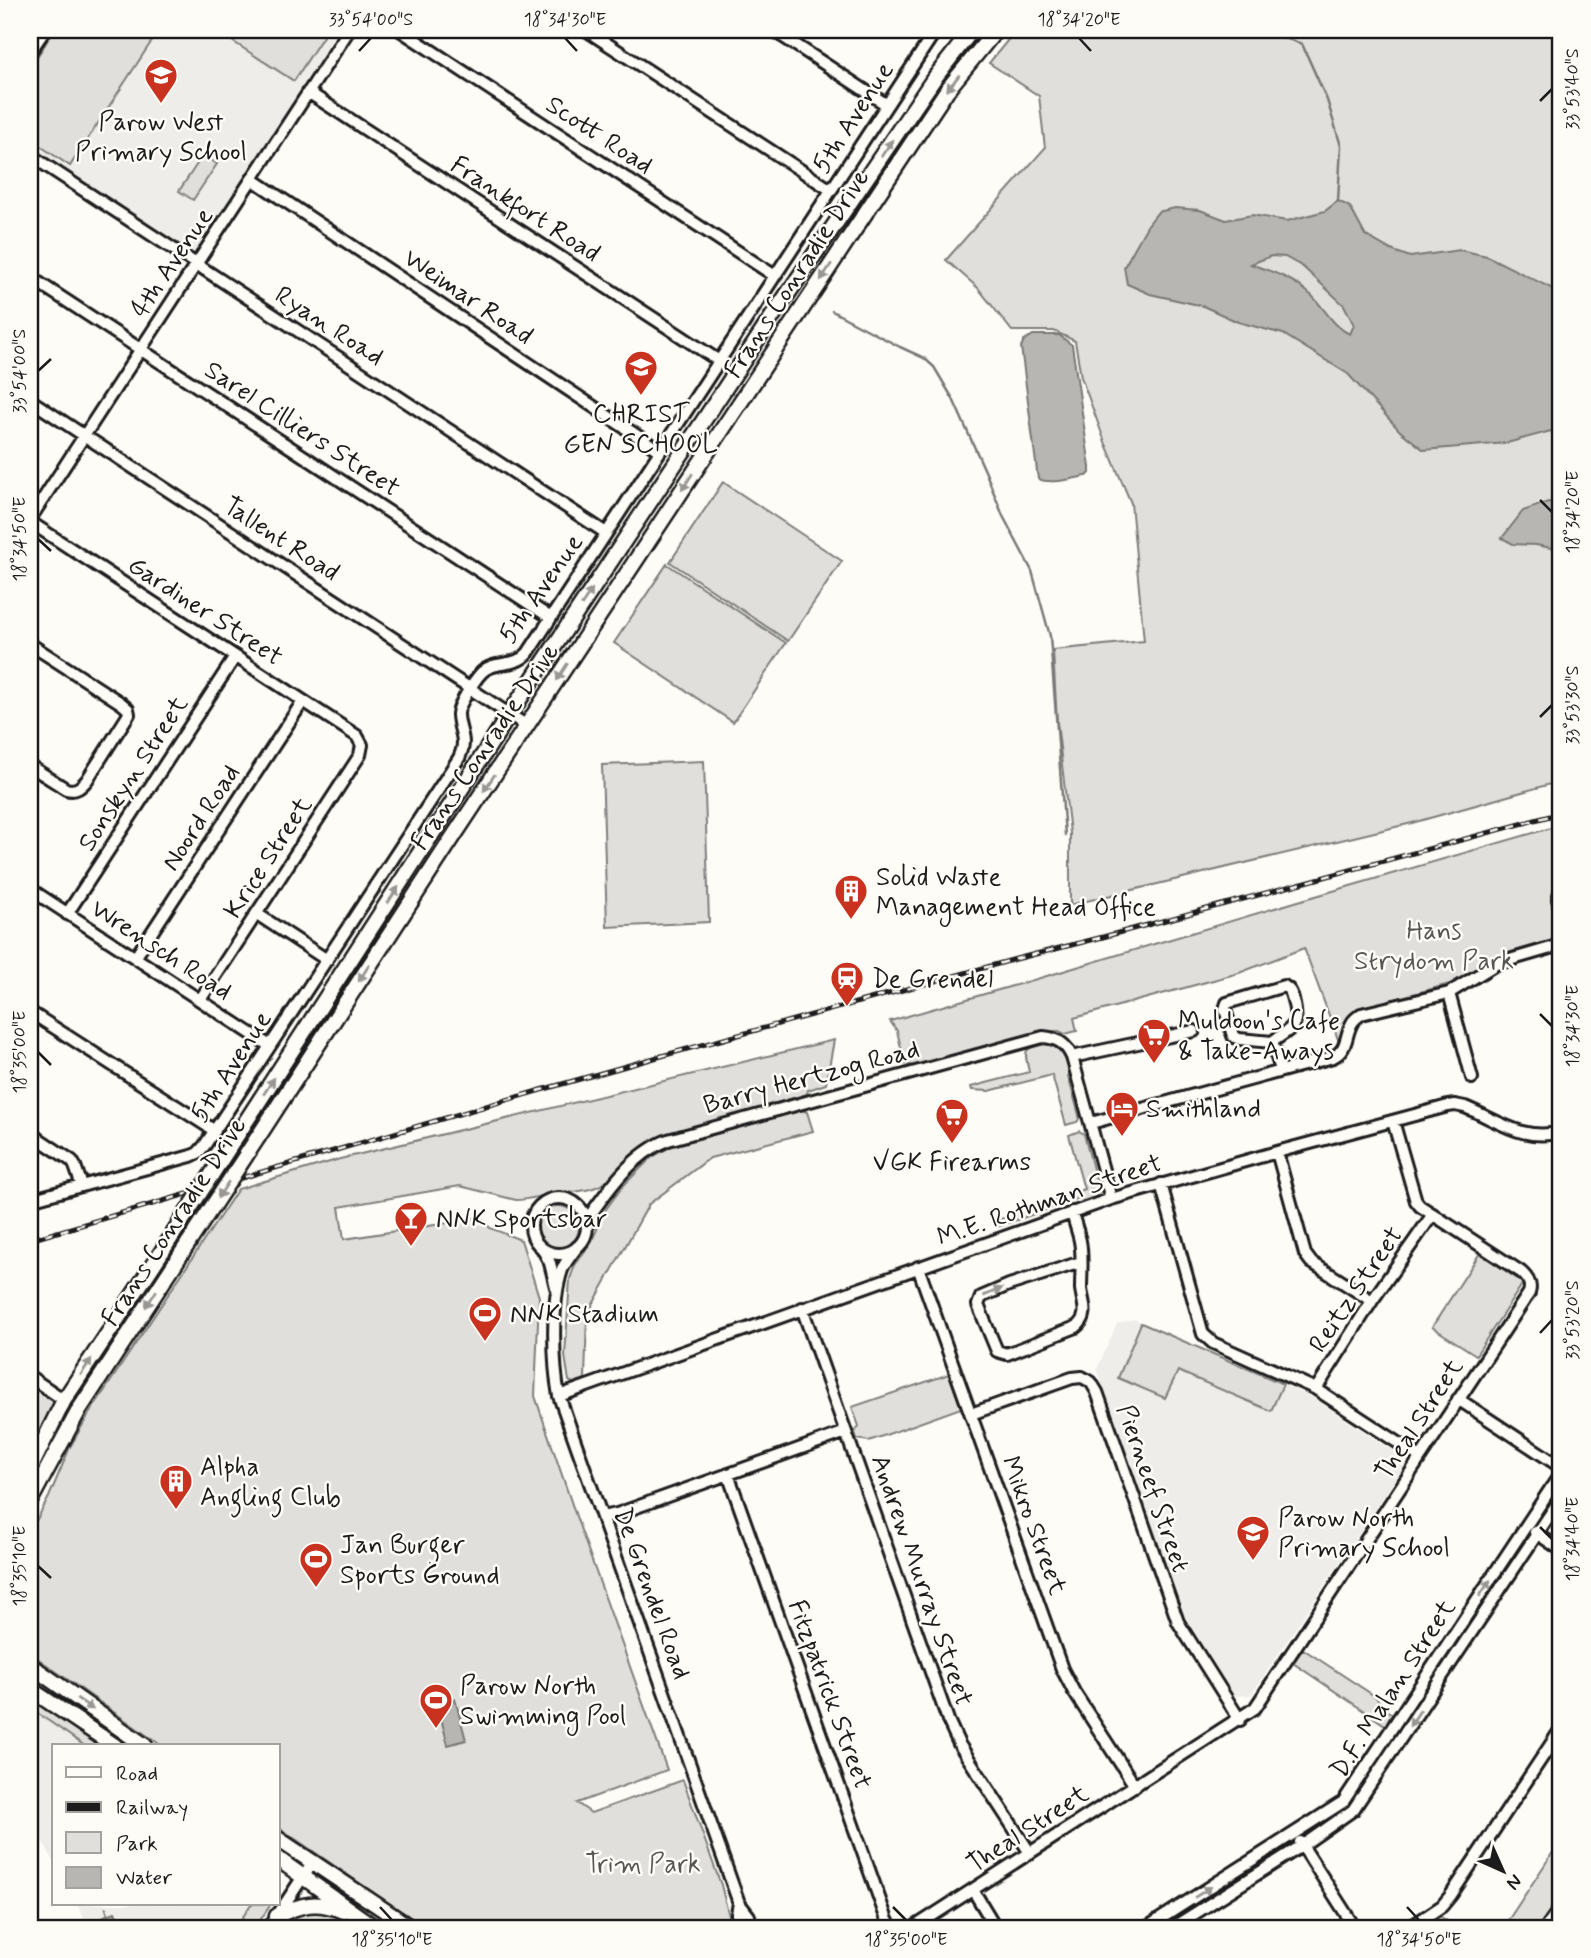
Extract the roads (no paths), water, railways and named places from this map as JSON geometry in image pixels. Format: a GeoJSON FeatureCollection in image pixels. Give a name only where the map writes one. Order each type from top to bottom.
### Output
{"type":"FeatureCollection","features":[{"type":"Feature","properties":{"kind":"highway"},"geometry":{"type":"LineString","coordinates":[[1549,1928],[1561,1911]]}},
{"type":"Feature","properties":{"kind":"main road","name":"Frans Conradie Drive"},"geometry":{"type":"LineString","coordinates":[[30,1469],[64,1400],[509,715],[774,314],[933,80],[972,30]]}},
{"type":"Feature","properties":{"kind":"main road","name":"Frans Conradie Drive"},"geometry":{"type":"LineString","coordinates":[[30,1502],[79,1410],[527,726],[939,102],[996,30]]}},
{"type":"Feature","properties":{"kind":"main road"},"geometry":{"type":"LineString","coordinates":[[30,1665],[142,1744]]}},
{"type":"Feature","properties":{"kind":"main road"},"geometry":{"type":"LineString","coordinates":[[30,1689],[112,1744]]}},
{"type":"Feature","properties":{"kind":"main road"},"geometry":{"type":"LineString","coordinates":[[280,1840],[411,1928]]}},
{"type":"Feature","properties":{"kind":"main road"},"geometry":{"type":"LineString","coordinates":[[280,1860],[375,1928]]}},
{"type":"Feature","properties":{"kind":"main road"},"geometry":{"type":"LineString","coordinates":[[273,1922],[298,1907],[320,1904],[360,1918]]}},
{"type":"Feature","properties":{"kind":"street","name":"4th Avenue"},"geometry":{"type":"LineString","coordinates":[[30,520],[349,30]]}},
{"type":"Feature","properties":{"kind":"street","name":"Scott Road"},"geometry":{"type":"LineString","coordinates":[[400,30],[775,276]]}},
{"type":"Feature","properties":{"kind":"street"},"geometry":{"type":"LineString","coordinates":[[586,30],[831,190]]}},
{"type":"Feature","properties":{"kind":"street"},"geometry":{"type":"LineString","coordinates":[[772,30],[887,105]]}},
{"type":"Feature","properties":{"kind":"street","name":"5th Avenue"},"geometry":{"type":"LineString","coordinates":[[30,1200],[191,1156],[202,1150],[459,758],[464,740],[458,711],[482,672],[487,668],[523,658],[936,30]]}},
{"type":"Feature","properties":{"kind":"street"},"geometry":{"type":"LineString","coordinates":[[30,52],[38,34]]}},
{"type":"Feature","properties":{"kind":"street","name":"Frankfort Road"},"geometry":{"type":"LineString","coordinates":[[308,92],[719,361]]}},
{"type":"Feature","properties":{"kind":"street","name":"Ryan Road"},"geometry":{"type":"LineString","coordinates":[[30,155],[606,533]]}},
{"type":"Feature","properties":{"kind":"street","name":"Weimar Road"},"geometry":{"type":"LineString","coordinates":[[252,179],[660,451]]}},
{"type":"Feature","properties":{"kind":"street","name":"Sarel Cilliers Street"},"geometry":{"type":"LineString","coordinates":[[30,277],[551,618]]}},
{"type":"Feature","properties":{"kind":"street","name":"Tallent Road"},"geometry":{"type":"LineString","coordinates":[[30,400],[527,726]]}},
{"type":"Feature","properties":{"kind":"street","name":"Gardiner Street"},"geometry":{"type":"LineString","coordinates":[[30,520],[357,736]]}},
{"type":"Feature","properties":{"kind":"street"},"geometry":{"type":"LineString","coordinates":[[30,644],[121,703],[129,712],[87,780],[74,790],[66,789],[30,766]]}},
{"type":"Feature","properties":{"kind":"street","name":"Sonskyn Street"},"geometry":{"type":"LineString","coordinates":[[67,914],[235,657]]}},
{"type":"Feature","properties":{"kind":"street","name":"Noord Road"},"geometry":{"type":"LineString","coordinates":[[135,958],[303,701]]}},
{"type":"Feature","properties":{"kind":"street","name":"Krice Street"},"geometry":{"type":"LineString","coordinates":[[200,1000],[360,755],[362,745],[357,736]]}},
{"type":"Feature","properties":{"kind":"street","name":"Wrensch Road"},"geometry":{"type":"LineString","coordinates":[[30,889],[270,1046]]}},
{"type":"Feature","properties":{"kind":"street"},"geometry":{"type":"LineString","coordinates":[[1561,890],[1558,899],[1561,912]]}},
{"type":"Feature","properties":{"kind":"street"},"geometry":{"type":"LineString","coordinates":[[257,914],[327,960]]}},
{"type":"Feature","properties":{"kind":"street"},"geometry":{"type":"LineString","coordinates":[[1091,1123],[1340,1054],[1352,1023],[1361,1014],[1449,993],[1496,964],[1561,945]]}},
{"type":"Feature","properties":{"kind":"street"},"geometry":{"type":"LineString","coordinates":[[1278,987],[1289,989],[1297,1020],[1272,1042],[1233,1036],[1227,1003],[1278,987]]}},
{"type":"Feature","properties":{"kind":"street"},"geometry":{"type":"LineString","coordinates":[[1449,993],[1472,1077]]}},
{"type":"Feature","properties":{"kind":"street"},"geometry":{"type":"LineString","coordinates":[[30,1012],[215,1131]]}},
{"type":"Feature","properties":{"kind":"street"},"geometry":{"type":"LineString","coordinates":[[1111,1199],[1072,1058],[1194,1031]]}},
{"type":"Feature","properties":{"kind":"street","name":"Barry Hertzog Road"},"geometry":{"type":"LineString","coordinates":[[586,1222],[612,1186],[644,1154],[659,1143],[675,1137],[1038,1037],[1050,1037],[1060,1041],[1072,1058]]}},
{"type":"Feature","properties":{"kind":"street"},"geometry":{"type":"LineString","coordinates":[[1272,1042],[1281,1070]]}},
{"type":"Feature","properties":{"kind":"street","name":"M.E. Rothman Street"},"geometry":{"type":"LineString","coordinates":[[559,1396],[1111,1199],[1393,1121],[1455,1105],[1478,1112],[1529,1135],[1547,1136],[1561,1132]]}},
{"type":"Feature","properties":{"kind":"street","name":"Theal Street"},"geometry":{"type":"LineString","coordinates":[[913,1928],[1251,1712],[1530,1288],[1529,1281],[1521,1272],[1420,1206],[1416,1201],[1393,1121]]}},
{"type":"Feature","properties":{"kind":"street"},"geometry":{"type":"LineString","coordinates":[[30,1133],[72,1161],[82,1186]]}},
{"type":"Feature","properties":{"kind":"street"},"geometry":{"type":"LineString","coordinates":[[1277,1152],[1305,1254],[1311,1262],[1372,1301]]}},
{"type":"Feature","properties":{"kind":"street"},"geometry":{"type":"LineString","coordinates":[[1161,1184],[1206,1338],[1316,1389],[1420,1457]]}},
{"type":"Feature","properties":{"kind":"street"},"geometry":{"type":"LineString","coordinates":[[563,1199],[571,1201],[583,1213],[586,1222],[583,1240],[577,1247],[561,1254],[543,1250],[534,1238],[531,1222],[534,1214],[545,1202],[563,1199]]}},
{"type":"Feature","properties":{"kind":"street"},"geometry":{"type":"LineString","coordinates":[[1072,1212],[1081,1242],[1081,1262],[1081,1292],[1086,1307],[1079,1326],[1007,1353],[996,1350],[978,1305],[981,1297],[1081,1262]]}},
{"type":"Feature","properties":{"kind":"street","name":"Reitz Street"},"geometry":{"type":"LineString","coordinates":[[1316,1389],[1372,1301],[1433,1214]]}},
{"type":"Feature","properties":{"kind":"street","name":"De Grendel Road"},"geometry":{"type":"LineString","coordinates":[[577,1247],[562,1270],[557,1294],[554,1359],[559,1396],[739,1903],[749,1916],[752,1928]]}},
{"type":"Feature","properties":{"kind":"street","name":"De Grendel Road"},"geometry":{"type":"LineString","coordinates":[[543,1250],[550,1263],[557,1294]]}},
{"type":"Feature","properties":{"kind":"street","name":"Mikro Street"},"geometry":{"type":"LineString","coordinates":[[918,1267],[1062,1669],[1135,1786]]}},
{"type":"Feature","properties":{"kind":"street","name":"Andrew Murray Street"},"geometry":{"type":"LineString","coordinates":[[802,1308],[953,1732],[1030,1853]]}},
{"type":"Feature","properties":{"kind":"street"},"geometry":{"type":"LineString","coordinates":[[30,1377],[64,1400]]}},
{"type":"Feature","properties":{"kind":"street","name":"Pierneef Street"},"geometry":{"type":"LineString","coordinates":[[971,1414],[1072,1378],[1082,1377],[1091,1382],[1097,1392],[1178,1622],[1240,1720]]}},
{"type":"Feature","properties":{"kind":"street"},"geometry":{"type":"LineString","coordinates":[[1458,1399],[1561,1467]]}},
{"type":"Feature","properties":{"kind":"street"},"geometry":{"type":"LineString","coordinates":[[602,1517],[617,1514],[846,1432]]}},
{"type":"Feature","properties":{"kind":"street","name":"D.F. Malan Street"},"geometry":{"type":"LineString","coordinates":[[1146,1928],[1338,1806],[1348,1797],[1561,1473]]}},
{"type":"Feature","properties":{"kind":"street","name":"Fitzpatrick Street"},"geometry":{"type":"LineString","coordinates":[[728,1474],[892,1928]]}},
{"type":"Feature","properties":{"kind":"street","name":"D.F. Malan Street"},"geometry":{"type":"LineString","coordinates":[[1172,1928],[1353,1810],[1561,1498]]}},
{"type":"Feature","properties":{"kind":"street"},"geometry":{"type":"LineString","coordinates":[[1526,1527],[1561,1550]]}},
{"type":"Feature","properties":{"kind":"street"},"geometry":{"type":"LineString","coordinates":[[1426,1676],[1438,1684]]}},
{"type":"Feature","properties":{"kind":"street"},"geometry":{"type":"LineString","coordinates":[[1409,1928],[1441,1906],[1451,1895],[1561,1729]]}},
{"type":"Feature","properties":{"kind":"street"},"geometry":{"type":"LineString","coordinates":[[1295,1833],[1355,1928]]}},
{"type":"Feature","properties":{"kind":"street"},"geometry":{"type":"LineString","coordinates":[[273,1922],[312,1863]]}},
{"type":"Feature","properties":{"kind":"street"},"geometry":{"type":"LineString","coordinates":[[972,1890],[996,1928]]}},
{"type":"Feature","properties":{"kind":"street","name":"De Grendel Road"},"geometry":{"type":"LineString","coordinates":[[739,1903],[739,1928]]}},
{"type":"Feature","properties":{"kind":"street"},"geometry":{"type":"LineString","coordinates":[[317,1928],[328,1928]]}},
{"type":"Feature","properties":{"kind":"water"},"geometry":{"type":"Polygon","coordinates":[[[1338,201],[1350,207],[1365,235],[1410,257],[1460,250],[1487,256],[1561,293],[1561,432],[1551,431],[1507,443],[1424,450],[1400,431],[1348,374],[1283,334],[1238,322],[1203,306],[1150,294],[1127,284],[1124,267],[1158,212],[1175,208],[1200,210],[1226,220],[1252,215],[1287,221],[1325,211],[1338,201]],[[1271,256],[1251,264],[1297,284],[1316,300],[1339,327],[1350,334],[1354,325],[1344,305],[1303,267],[1285,257],[1271,256]]]}},
{"type":"Feature","properties":{"kind":"water"},"geometry":{"type":"Polygon","coordinates":[[[1033,335],[1059,335],[1072,345],[1090,467],[1087,476],[1056,481],[1038,479],[1021,347],[1024,341],[1033,335]]]}},
{"type":"Feature","properties":{"kind":"water"},"geometry":{"type":"Polygon","coordinates":[[[1548,502],[1561,504],[1561,550],[1513,544],[1502,538],[1523,511],[1548,502]]]}},
{"type":"Feature","properties":{"kind":"water"},"geometry":{"type":"Polygon","coordinates":[[[455,1699],[466,1740],[448,1745],[437,1703],[455,1699]]]}},
{"type":"Feature","properties":{"kind":"water"},"geometry":{"type":"Polygon","coordinates":[[[115,1912],[122,1928],[104,1928],[100,1920],[115,1912]]]}},
{"type":"Feature","properties":{"kind":"waterway"},"geometry":{"type":"LineString","coordinates":[[1273,30],[1282,37],[1302,44],[1327,100],[1341,146],[1338,201]]}},
{"type":"Feature","properties":{"kind":"waterway"},"geometry":{"type":"LineString","coordinates":[[832,311],[924,358],[934,367],[953,399],[1003,516],[1032,571],[1050,636],[1065,835]]}},
{"type":"Feature","properties":{"kind":"waterway"},"geometry":{"type":"LineString","coordinates":[[106,1908],[108,1915]]}},
{"type":"Feature","properties":{"kind":"railway"},"geometry":{"type":"LineString","coordinates":[[30,1240],[658,1057],[1561,813]]}},
{"type":"Feature","properties":{"kind":"place","name":"Parow West Primary School"},"geometry":{"type":"Point","coordinates":[161,105]}},
{"type":"Feature","properties":{"kind":"place","name":"CHRIST GEN SCHOOL"},"geometry":{"type":"Point","coordinates":[641,397]}},
{"type":"Feature","properties":{"kind":"place","name":"Solid Waste Management Head Office"},"geometry":{"type":"Point","coordinates":[851,921]}},
{"type":"Feature","properties":{"kind":"place","name":"De Grendel"},"geometry":{"type":"Point","coordinates":[847,1008]}},
{"type":"Feature","properties":{"kind":"place","name":"Muldoon's Cafe & Take-Aways"},"geometry":{"type":"Point","coordinates":[1154,1065]}},
{"type":"Feature","properties":{"kind":"place","name":"Smithland"},"geometry":{"type":"Point","coordinates":[1122,1138]}},
{"type":"Feature","properties":{"kind":"place","name":"VGK Firearms"},"geometry":{"type":"Point","coordinates":[952,1145]}},
{"type":"Feature","properties":{"kind":"place","name":"NNK Sportsbar"},"geometry":{"type":"Point","coordinates":[411,1248]}},
{"type":"Feature","properties":{"kind":"place","name":"NNK Stadium"},"geometry":{"type":"Point","coordinates":[485,1343]}},
{"type":"Feature","properties":{"kind":"place","name":"Alpha Angling Club"},"geometry":{"type":"Point","coordinates":[176,1511]}},
{"type":"Feature","properties":{"kind":"place","name":"Parow North Primary School"},"geometry":{"type":"Point","coordinates":[1253,1562]}},
{"type":"Feature","properties":{"kind":"place","name":"Jan Burger Sports Ground"},"geometry":{"type":"Point","coordinates":[316,1589]}},
{"type":"Feature","properties":{"kind":"place","name":"Parow North Swimming Pool"},"geometry":{"type":"Point","coordinates":[436,1730]}},
{"type":"Feature","properties":{"kind":"park label","name":"Hans Strydom Park"},"geometry":{"type":"Point","coordinates":[1434,945]}},
{"type":"Feature","properties":{"kind":"park label","name":"Trim Park"},"geometry":{"type":"Point","coordinates":[643,1863]}}]}
